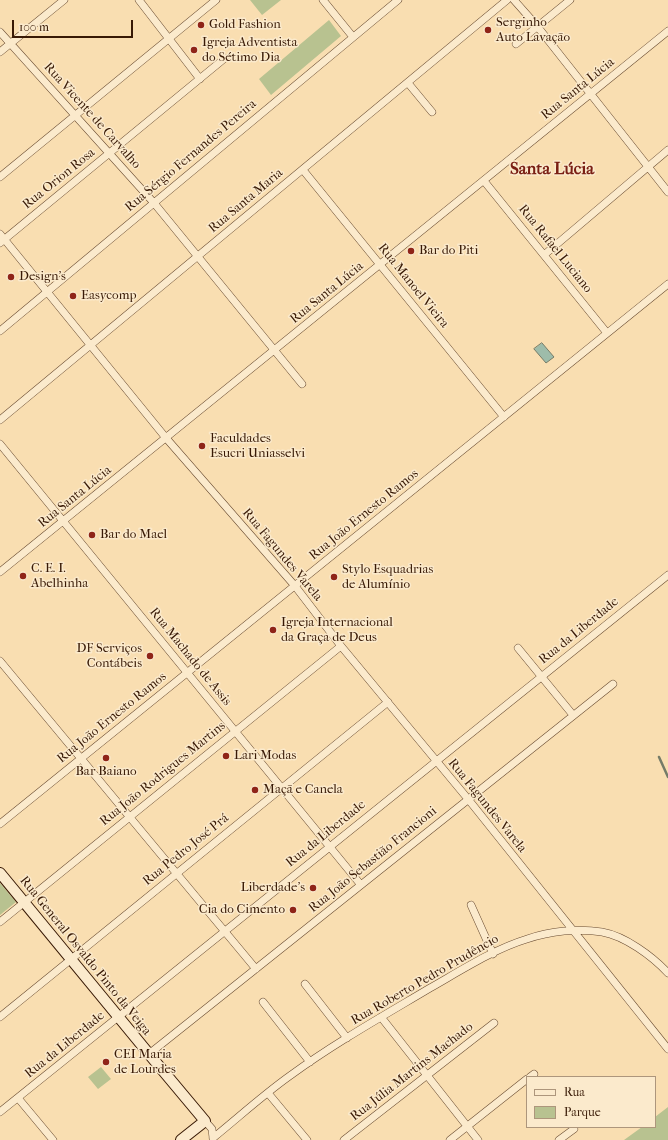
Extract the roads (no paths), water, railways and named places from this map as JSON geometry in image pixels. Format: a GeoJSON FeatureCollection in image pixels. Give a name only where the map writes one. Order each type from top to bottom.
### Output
{"type":"FeatureCollection","features":[{"type":"Feature","properties":{"kind":"street"},"geometry":{"type":"LineString","coordinates":[[0,52],[64,0]]}},
{"type":"Feature","properties":{"kind":"street"},"geometry":{"type":"LineString","coordinates":[[139,0],[200,79]]}},
{"type":"Feature","properties":{"kind":"street"},"geometry":{"type":"LineString","coordinates":[[0,177],[216,0]]}},
{"type":"Feature","properties":{"kind":"street"},"geometry":{"type":"LineString","coordinates":[[323,0],[353,37]]}},
{"type":"Feature","properties":{"kind":"street","name":"Rua Sérgio Fernandes Pereira"},"geometry":{"type":"LineString","coordinates":[[0,331],[398,0]]}},
{"type":"Feature","properties":{"kind":"street","name":"Rua Santa Maria"},"geometry":{"type":"LineString","coordinates":[[0,420],[508,0]]}},
{"type":"Feature","properties":{"kind":"street"},"geometry":{"type":"LineString","coordinates":[[514,0],[537,26],[668,192]]}},
{"type":"Feature","properties":{"kind":"street"},"geometry":{"type":"LineString","coordinates":[[516,44],[570,0]]}},
{"type":"Feature","properties":{"kind":"street","name":"Rua Santa Lúcia"},"geometry":{"type":"LineString","coordinates":[[0,572],[668,31]]}},
{"type":"Feature","properties":{"kind":"street","name":"Rua Vicente de Carvalho"},"geometry":{"type":"LineString","coordinates":[[0,32],[154,203],[302,384]]}},
{"type":"Feature","properties":{"kind":"street","name":"Rua Orion Rosa"},"geometry":{"type":"LineString","coordinates":[[1,239],[225,58]]}},
{"type":"Feature","properties":{"kind":"street"},"geometry":{"type":"LineString","coordinates":[[408,83],[432,112]]}},
{"type":"Feature","properties":{"kind":"street"},"geometry":{"type":"LineString","coordinates":[[544,255],[668,150]]}},
{"type":"Feature","properties":{"kind":"street","name":"Rua Manoel Vieira"},"geometry":{"type":"LineString","coordinates":[[303,170],[504,417]]}},
{"type":"Feature","properties":{"kind":"street","name":"Rua Rafael Luciano"},"geometry":{"type":"LineString","coordinates":[[484,181],[607,333]]}},
{"type":"Feature","properties":{"kind":"street","name":"Rua Fagundes Varela"},"geometry":{"type":"LineString","coordinates":[[1,239],[91,345],[166,438],[295,586],[341,646],[468,799],[572,931],[668,1049]]}},
{"type":"Feature","properties":{"kind":"street","name":"Rua João Ernesto Ramos"},"geometry":{"type":"LineString","coordinates":[[0,824],[668,284]]}},
{"type":"Feature","properties":{"kind":"street","name":"Rua Machado de Assis"},"geometry":{"type":"LineString","coordinates":[[0,444],[361,885]]}},
{"type":"Feature","properties":{"kind":"street","name":"Rua da Liberdade"},"geometry":{"type":"LineString","coordinates":[[0,1112],[668,575]]}},
{"type":"Feature","properties":{"kind":"street","name":"Rua João Rodrigues Martins"},"geometry":{"type":"LineString","coordinates":[[0,922],[341,646]]}},
{"type":"Feature","properties":{"kind":"street"},"geometry":{"type":"LineString","coordinates":[[518,648],[573,715]]}},
{"type":"Feature","properties":{"kind":"street"},"geometry":{"type":"LineString","coordinates":[[0,661],[256,969]]}},
{"type":"Feature","properties":{"kind":"street","name":"Rua João Sebastião Francioni"},"geometry":{"type":"LineString","coordinates":[[149,1054],[613,684]]}},
{"type":"Feature","properties":{"kind":"street","name":"Rua Pedro José Prá"},"geometry":{"type":"LineString","coordinates":[[0,1017],[388,702]]}},
{"type":"Feature","properties":{"kind":"street","name":"Rua General Osvaldo Pinto da Veiga"},"geometry":{"type":"LineString","coordinates":[[0,873],[212,1129]]}},
{"type":"Feature","properties":{"kind":"street"},"geometry":{"type":"LineString","coordinates":[[471,905],[493,954]]}},
{"type":"Feature","properties":{"kind":"street","name":"Rua Roberto Pedro Prudêncio"},"geometry":{"type":"LineString","coordinates":[[212,1129],[213,1138],[268,1093],[310,1062],[347,1038],[381,1017],[505,947],[528,938],[557,932],[572,931],[601,932],[613,935],[634,945],[668,973]]}},
{"type":"Feature","properties":{"kind":"street"},"geometry":{"type":"LineString","coordinates":[[305,984],[347,1038]]}},
{"type":"Feature","properties":{"kind":"street"},"geometry":{"type":"LineString","coordinates":[[263,1002],[310,1062]]}},
{"type":"Feature","properties":{"kind":"street"},"geometry":{"type":"LineString","coordinates":[[381,1017],[478,1140]]}},
{"type":"Feature","properties":{"kind":"street","name":"Rua Júlia Martins Machado"},"geometry":{"type":"LineString","coordinates":[[344,1140],[494,1023]]}},
{"type":"Feature","properties":{"kind":"street"},"geometry":{"type":"LineString","coordinates":[[450,1140],[526,1080]]}},
{"type":"Feature","properties":{"kind":"street"},"geometry":{"type":"LineString","coordinates":[[268,1093],[307,1140]]}},
{"type":"Feature","properties":{"kind":"street"},"geometry":{"type":"LineString","coordinates":[[18,1098],[53,1140]]}},
{"type":"Feature","properties":{"kind":"street"},"geometry":{"type":"LineString","coordinates":[[181,1140],[205,1120]]}},
{"type":"Feature","properties":{"kind":"street"},"geometry":{"type":"LineString","coordinates":[[212,1129],[221,1131]]}},
{"type":"Feature","properties":{"kind":"street"},"geometry":{"type":"LineString","coordinates":[[559,1140],[574,1129]]}},
{"type":"Feature","properties":{"kind":"waterway"},"geometry":{"type":"LineString","coordinates":[[659,757],[668,777]]}},
{"type":"Feature","properties":{"kind":"place","name":"Gold Fashion"},"geometry":{"type":"Point","coordinates":[201,25]}},
{"type":"Feature","properties":{"kind":"place","name":"Serginho Auto Lavação"},"geometry":{"type":"Point","coordinates":[488,30]}},
{"type":"Feature","properties":{"kind":"place","name":"Igreja Adventista do Sétimo Dia"},"geometry":{"type":"Point","coordinates":[194,50]}},
{"type":"Feature","properties":{"kind":"place","name":"Bar do Piti"},"geometry":{"type":"Point","coordinates":[411,251]}},
{"type":"Feature","properties":{"kind":"place","name":"Design's"},"geometry":{"type":"Point","coordinates":[11,277]}},
{"type":"Feature","properties":{"kind":"place","name":"Easycomp"},"geometry":{"type":"Point","coordinates":[73,296]}},
{"type":"Feature","properties":{"kind":"place","name":"Faculdades Esucri Uniasselvi"},"geometry":{"type":"Point","coordinates":[202,446]}},
{"type":"Feature","properties":{"kind":"place","name":"Bar do Mael"},"geometry":{"type":"Point","coordinates":[92,535]}},
{"type":"Feature","properties":{"kind":"place","name":"C. E. I. Abelhinha"},"geometry":{"type":"Point","coordinates":[23,576]}},
{"type":"Feature","properties":{"kind":"place","name":"Stylo Esquadrias de Alumínio"},"geometry":{"type":"Point","coordinates":[334,577]}},
{"type":"Feature","properties":{"kind":"place","name":"Igreja Internacional da Graça de Deus"},"geometry":{"type":"Point","coordinates":[273,630]}},
{"type":"Feature","properties":{"kind":"place","name":"DF Serviços Contábeis"},"geometry":{"type":"Point","coordinates":[150,656]}},
{"type":"Feature","properties":{"kind":"place","name":"Lari Modas"},"geometry":{"type":"Point","coordinates":[226,756]}},
{"type":"Feature","properties":{"kind":"place","name":"Bar Baiano"},"geometry":{"type":"Point","coordinates":[106,758]}},
{"type":"Feature","properties":{"kind":"place","name":"Maçã e Canela"},"geometry":{"type":"Point","coordinates":[255,790]}},
{"type":"Feature","properties":{"kind":"place","name":"Liberdade's"},"geometry":{"type":"Point","coordinates":[313,888]}},
{"type":"Feature","properties":{"kind":"place","name":"Cia do Cimento"},"geometry":{"type":"Point","coordinates":[293,910]}},
{"type":"Feature","properties":{"kind":"place","name":"CEI Maria de Lourdes"},"geometry":{"type":"Point","coordinates":[106,1062]}},
{"type":"Feature","properties":{"kind":"district","name":"Santa Lúcia"},"geometry":{"type":"Point","coordinates":[552,170]}}]}
